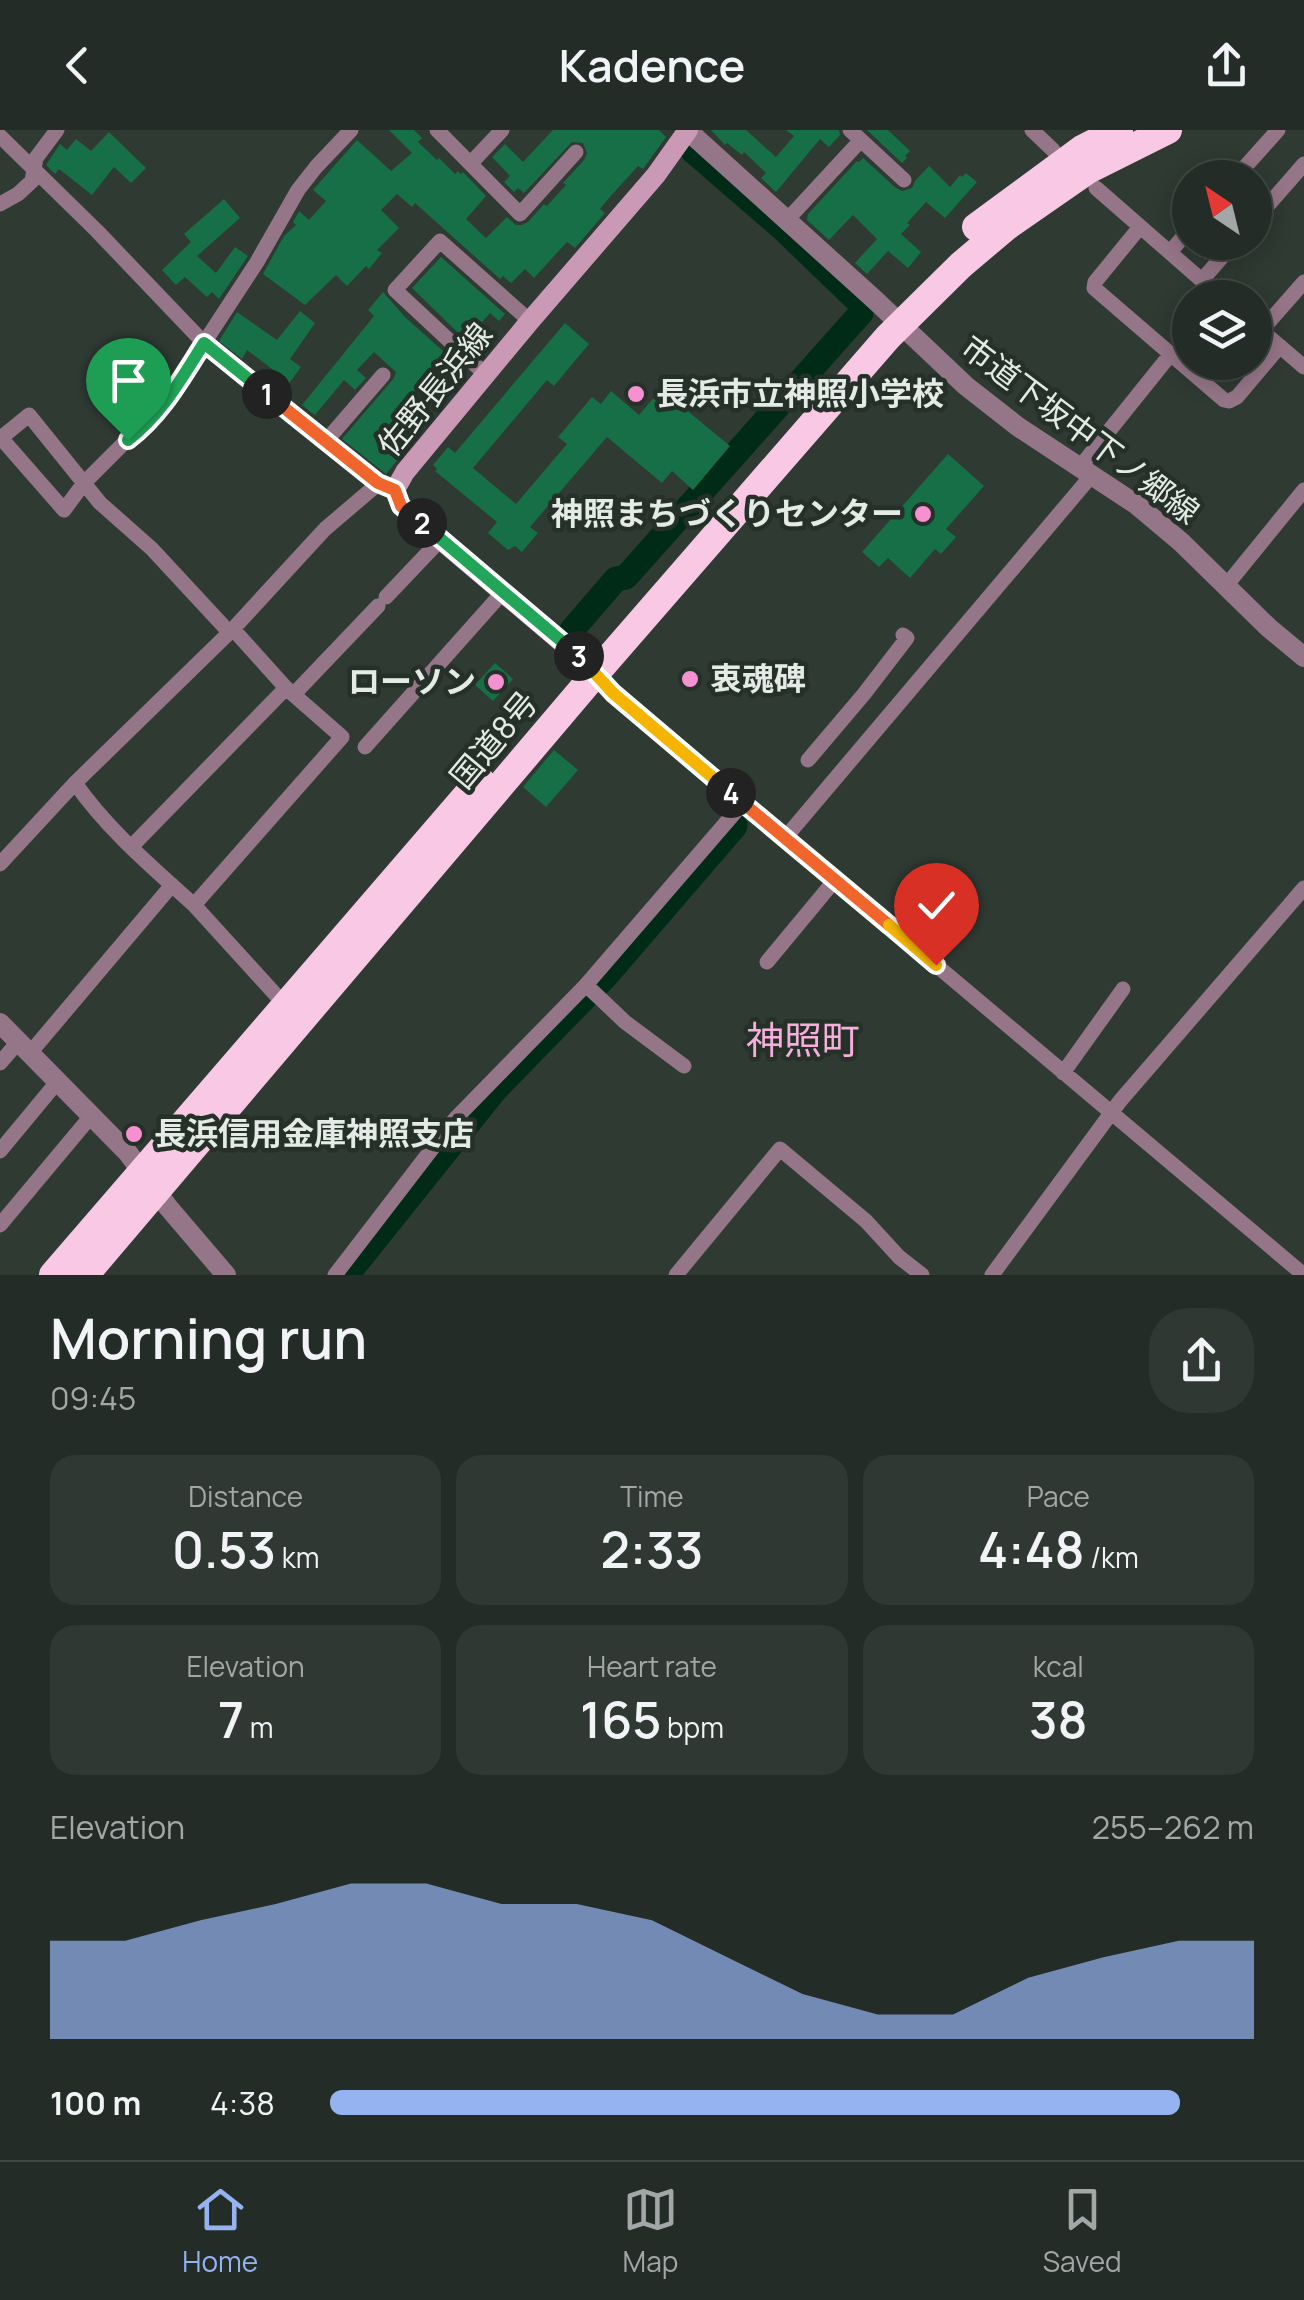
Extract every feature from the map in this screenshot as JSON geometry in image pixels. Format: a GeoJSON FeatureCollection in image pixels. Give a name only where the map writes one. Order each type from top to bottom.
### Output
{"type":"FeatureCollection","features":[{"type":"Feature","properties":{"kind":"highway","name":"国道8号"},"geometry":{"type":"LineString","coordinates":[[53,1275],[149,1181],[895,318],[991,215],[1082,149],[1119,130]]}},
{"type":"Feature","properties":{"kind":"highway","name":"国道8号"},"geometry":{"type":"LineString","coordinates":[[895,318],[1006,227],[1088,170],[1168,130]]}},
{"type":"Feature","properties":{"kind":"highway","name":"国道8号"},"geometry":{"type":"LineString","coordinates":[[84,1275],[149,1181],[285,1004],[590,668]]}},
{"type":"Feature","properties":{"kind":"main road","name":"佐野長浜線"},"geometry":{"type":"LineString","coordinates":[[590,668],[401,506],[387,486],[405,472],[656,175],[688,130]]}},
{"type":"Feature","properties":{"kind":"street"},"geometry":{"type":"LineString","coordinates":[[0,204],[32,181],[36,158],[57,130]]}},
{"type":"Feature","properties":{"kind":"street"},"geometry":{"type":"LineString","coordinates":[[194,905],[342,737],[290,691],[152,549],[100,503],[84,483],[28,416],[6,424],[1,438],[64,510],[84,483],[148,424],[174,390],[257,262],[298,190],[351,130]]}},
{"type":"Feature","properties":{"kind":"street"},"geometry":{"type":"LineString","coordinates":[[436,130],[520,214],[576,152]]}},
{"type":"Feature","properties":{"kind":"street"},"geometry":{"type":"LineString","coordinates":[[471,163],[502,130]]}},
{"type":"Feature","properties":{"kind":"street","name":"市道下坂中下ノ郷線"},"geometry":{"type":"LineString","coordinates":[[688,130],[966,386],[1017,426],[1138,504],[1304,657]]}},
{"type":"Feature","properties":{"kind":"street"},"geometry":{"type":"LineString","coordinates":[[1032,130],[1053,150]]}},
{"type":"Feature","properties":{"kind":"street"},"geometry":{"type":"LineString","coordinates":[[1252,160],[1278,130]]}},
{"type":"Feature","properties":{"kind":"street"},"geometry":{"type":"LineString","coordinates":[[787,220],[855,135],[904,180]]}},
{"type":"Feature","properties":{"kind":"street"},"geometry":{"type":"LineString","coordinates":[[0,136],[204,343],[387,486],[324,530],[231,631],[75,784],[0,864]]}},
{"type":"Feature","properties":{"kind":"street"},"geometry":{"type":"LineString","coordinates":[[1272,201],[1304,164]]}},
{"type":"Feature","properties":{"kind":"street"},"geometry":{"type":"LineString","coordinates":[[1096,188],[1202,280],[1219,260]]}},
{"type":"Feature","properties":{"kind":"street"},"geometry":{"type":"LineString","coordinates":[[1140,228],[1094,282],[1094,288],[1170,355],[1229,402],[1280,346]]}},
{"type":"Feature","properties":{"kind":"street"},"geometry":{"type":"LineString","coordinates":[[486,374],[396,290],[440,241],[530,320]]}},
{"type":"Feature","properties":{"kind":"street"},"geometry":{"type":"LineString","coordinates":[[1272,314],[1304,282]]}},
{"type":"Feature","properties":{"kind":"street"},"geometry":{"type":"LineString","coordinates":[[1272,339],[1304,367]]}},
{"type":"Feature","properties":{"kind":"street"},"geometry":{"type":"LineString","coordinates":[[785,838],[860,752],[1086,471],[1170,355]]}},
{"type":"Feature","properties":{"kind":"street"},"geometry":{"type":"LineString","coordinates":[[326,441],[383,374]]}},
{"type":"Feature","properties":{"kind":"street"},"geometry":{"type":"LineString","coordinates":[[1226,587],[1304,490]]}},
{"type":"Feature","properties":{"kind":"street"},"geometry":{"type":"LineString","coordinates":[[131,847],[382,602],[441,539]]}},
{"type":"Feature","properties":{"kind":"street"},"geometry":{"type":"LineString","coordinates":[[364,747],[504,592]]}},
{"type":"Feature","properties":{"kind":"street"},"geometry":{"type":"LineString","coordinates":[[808,760],[907,638],[903,636]]}},
{"type":"Feature","properties":{"kind":"street"},"geometry":{"type":"LineString","coordinates":[[590,668],[613,693],[1304,1275]]}},
{"type":"Feature","properties":{"kind":"street"},"geometry":{"type":"LineString","coordinates":[[833,731],[860,752]]}},
{"type":"Feature","properties":{"kind":"street"},"geometry":{"type":"LineString","coordinates":[[75,784],[92,807],[194,905],[285,1004]]}},
{"type":"Feature","properties":{"kind":"street"},"geometry":{"type":"LineString","coordinates":[[335,1275],[456,1120],[586,985],[743,802]]}},
{"type":"Feature","properties":{"kind":"street"},"geometry":{"type":"LineString","coordinates":[[767,962],[835,880]]}},
{"type":"Feature","properties":{"kind":"street"},"geometry":{"type":"LineString","coordinates":[[0,1063],[24,1047],[172,885]]}},
{"type":"Feature","properties":{"kind":"street"},"geometry":{"type":"LineString","coordinates":[[992,1275],[1120,1101],[1304,888]]}},
{"type":"Feature","properties":{"kind":"street"},"geometry":{"type":"LineString","coordinates":[[586,985],[626,1022],[684,1066]]}},
{"type":"Feature","properties":{"kind":"street"},"geometry":{"type":"LineString","coordinates":[[1063,1074],[1124,990]]}},
{"type":"Feature","properties":{"kind":"street"},"geometry":{"type":"LineString","coordinates":[[0,1023],[92,1114],[226,1275]]}},
{"type":"Feature","properties":{"kind":"street"},"geometry":{"type":"LineString","coordinates":[[0,1151],[58,1081]]}},
{"type":"Feature","properties":{"kind":"street"},"geometry":{"type":"LineString","coordinates":[[0,1225],[92,1114]]}},
{"type":"Feature","properties":{"kind":"street"},"geometry":{"type":"LineString","coordinates":[[676,1275],[780,1148],[922,1275]]}},
{"type":"Feature","properties":{"kind":"building"},"geometry":{"type":"Polygon","coordinates":[[[389,130],[414,130],[422,138],[418,142],[437,160],[455,174],[463,172],[486,196],[466,219],[486,238],[507,217],[516,225],[528,222],[566,185],[563,183],[587,153],[583,143],[572,142],[524,193],[518,188],[514,192],[504,182],[510,176],[492,157],[505,144],[523,162],[553,130],[659,130],[666,137],[643,169],[638,166],[609,198],[600,209],[605,213],[575,248],[567,242],[534,278],[525,269],[511,283],[503,276],[500,279],[415,203],[412,207],[397,194],[381,210],[399,228],[377,250],[382,253],[369,269],[366,266],[347,286],[336,275],[305,305],[263,274],[284,236],[296,225],[293,222],[299,211],[309,220],[326,201],[313,190],[357,140],[391,171],[412,153],[389,130]]]}},
{"type":"Feature","properties":{"kind":"building"},"geometry":{"type":"Polygon","coordinates":[[[711,130],[746,130],[776,157],[794,136],[786,130],[839,130],[840,135],[829,147],[820,139],[776,192],[761,178],[766,173],[744,152],[742,155],[725,145],[711,130]]]}},
{"type":"Feature","properties":{"kind":"building"},"geometry":{"type":"Polygon","coordinates":[[[867,130],[888,130],[910,151],[907,158],[902,163],[867,130]]]}},
{"type":"Feature","properties":{"kind":"building"},"geometry":{"type":"Polygon","coordinates":[[[109,132],[146,168],[131,183],[114,167],[92,195],[59,169],[55,174],[46,165],[60,144],[67,150],[76,139],[91,151],[109,132]]]}},
{"type":"Feature","properties":{"kind":"building"},"geometry":{"type":"Polygon","coordinates":[[[863,158],[902,191],[912,188],[929,166],[950,187],[966,173],[977,182],[945,218],[926,202],[907,223],[910,225],[901,234],[921,252],[908,268],[888,251],[867,274],[855,263],[877,239],[853,215],[829,240],[807,220],[808,214],[863,158]]]}},
{"type":"Feature","properties":{"kind":"building"},"geometry":{"type":"Polygon","coordinates":[[[224,199],[240,218],[197,256],[216,273],[235,247],[248,256],[219,299],[212,292],[207,297],[185,277],[176,285],[162,270],[191,242],[184,234],[224,199]]]}},
{"type":"Feature","properties":{"kind":"building"},"geometry":{"type":"Polygon","coordinates":[[[441,257],[505,314],[499,321],[490,313],[475,330],[490,344],[480,354],[412,288],[441,257]]]}},
{"type":"Feature","properties":{"kind":"building"},"geometry":{"type":"Polygon","coordinates":[[[383,292],[464,370],[443,395],[428,382],[414,399],[431,413],[424,420],[428,423],[386,474],[342,439],[394,378],[396,372],[374,352],[357,370],[366,378],[355,390],[344,380],[315,415],[302,405],[374,316],[368,310],[383,292]]]}},
{"type":"Feature","properties":{"kind":"building"},"geometry":{"type":"Polygon","coordinates":[[[300,311],[315,323],[290,359],[301,367],[285,389],[271,378],[276,372],[247,350],[242,359],[219,341],[237,312],[277,340],[300,311]]]}},
{"type":"Feature","properties":{"kind":"building"},"geometry":{"type":"Polygon","coordinates":[[[565,323],[589,344],[554,386],[547,380],[473,468],[516,504],[567,444],[558,437],[592,397],[601,404],[611,391],[639,415],[661,389],[730,446],[693,490],[672,471],[662,483],[607,437],[530,527],[538,533],[522,552],[515,546],[508,550],[488,533],[497,522],[435,471],[433,465],[448,447],[455,453],[565,323]]]}},
{"type":"Feature","properties":{"kind":"building"},"geometry":{"type":"Polygon","coordinates":[[[948,454],[984,486],[946,529],[956,537],[941,554],[935,549],[910,578],[888,558],[879,567],[862,552],[948,454]]]}},
{"type":"Feature","properties":{"kind":"building"},"geometry":{"type":"Polygon","coordinates":[[[495,663],[513,679],[493,701],[475,685],[495,663]]]}},
{"type":"Feature","properties":{"kind":"building"},"geometry":{"type":"Polygon","coordinates":[[[554,750],[578,770],[546,807],[523,787],[554,750]]]}},
{"type":"Feature","properties":{"kind":"waterway"},"geometry":{"type":"LineString","coordinates":[[572,630],[616,579],[626,577],[861,313],[861,304],[693,151]]}},
{"type":"Feature","properties":{"kind":"waterway"},"geometry":{"type":"LineString","coordinates":[[347,1275],[495,1090],[606,976],[735,826]]}},
{"type":"Feature","properties":{"kind":"place","name":"長浜市立神照小学校"},"geometry":{"type":"Point","coordinates":[636,394]}},
{"type":"Feature","properties":{"kind":"place","name":"神照まちづくりセンター"},"geometry":{"type":"Point","coordinates":[923,514]}},
{"type":"Feature","properties":{"kind":"place","name":"衷魂碑"},"geometry":{"type":"Point","coordinates":[690,679]}},
{"type":"Feature","properties":{"kind":"place","name":"ローソン"},"geometry":{"type":"Point","coordinates":[496,682]}},
{"type":"Feature","properties":{"kind":"place","name":"長浜信用金庫神照支店"},"geometry":{"type":"Point","coordinates":[134,1134]}},
{"type":"Feature","properties":{"kind":"district","name":"神照町"},"geometry":{"type":"Point","coordinates":[803,1041]}},
{"type":"Feature","properties":{"kind":"route"},"geometry":{"type":"LineString","coordinates":[[128,440],[164,404],[204,343],[378,483],[395,490],[401,506],[569,646],[613,693],[936,965]]}}]}
